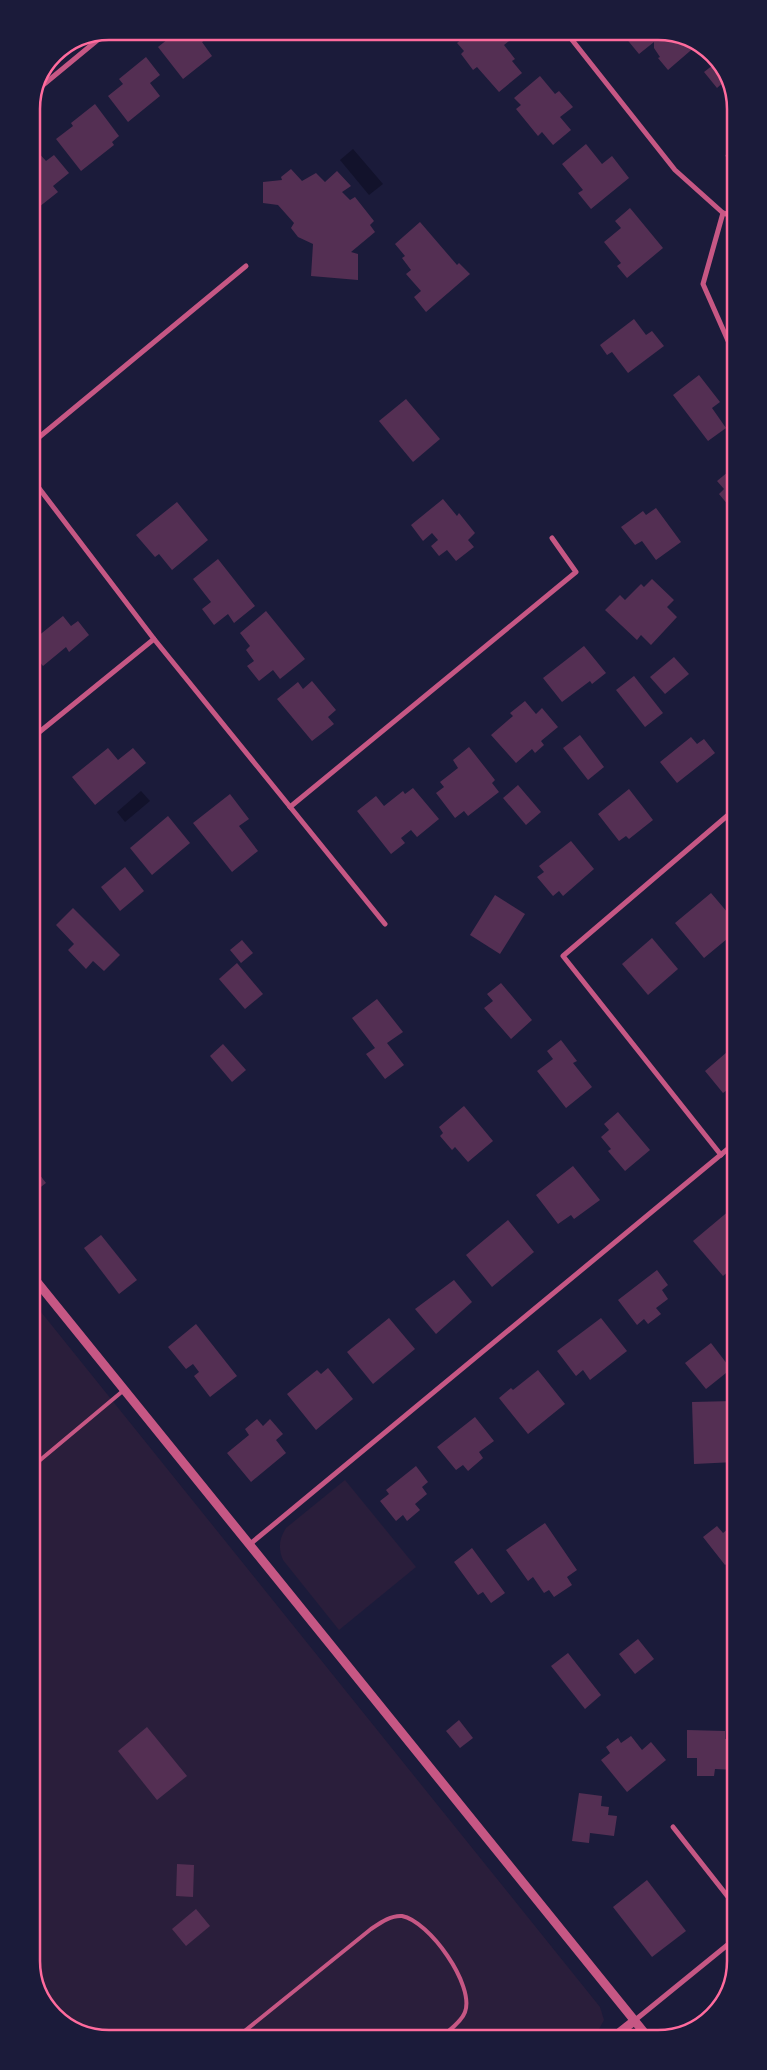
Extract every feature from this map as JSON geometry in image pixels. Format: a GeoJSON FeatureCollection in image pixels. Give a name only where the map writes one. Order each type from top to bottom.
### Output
{"type":"FeatureCollection","features":[{"type":"Feature","properties":{"kind":"street"},"geometry":{"type":"LineString","coordinates":[[572,40],[675,170],[723,213],[727,214]]}},
{"type":"Feature","properties":{"kind":"street"},"geometry":{"type":"LineString","coordinates":[[45,84],[95,41]]}},
{"type":"Feature","properties":{"kind":"street"},"geometry":{"type":"LineString","coordinates":[[723,213],[703,284],[727,338]]}},
{"type":"Feature","properties":{"kind":"street"},"geometry":{"type":"LineString","coordinates":[[40,436],[246,266]]}},
{"type":"Feature","properties":{"kind":"street"},"geometry":{"type":"LineString","coordinates":[[40,489],[154,639],[385,924]]}},
{"type":"Feature","properties":{"kind":"street"},"geometry":{"type":"LineString","coordinates":[[290,807],[576,572],[552,538]]}},
{"type":"Feature","properties":{"kind":"street"},"geometry":{"type":"LineString","coordinates":[[40,732],[154,639]]}},
{"type":"Feature","properties":{"kind":"street"},"geometry":{"type":"LineString","coordinates":[[720,1155],[563,956],[727,816]]}},
{"type":"Feature","properties":{"kind":"street"},"geometry":{"type":"LineString","coordinates":[[248,1545],[727,1149]]}},
{"type":"Feature","properties":{"kind":"street"},"geometry":{"type":"LineString","coordinates":[[40,1286],[642,2030]]}},
{"type":"Feature","properties":{"kind":"street"},"geometry":{"type":"LineString","coordinates":[[673,1827],[727,1896]]}},
{"type":"Feature","properties":{"kind":"street"},"geometry":{"type":"LineString","coordinates":[[623,2030],[727,1945]]}},
{"type":"Feature","properties":{"kind":"lane"},"geometry":{"type":"LineString","coordinates":[[40,1460],[124,1390]]}},
{"type":"Feature","properties":{"kind":"lane"},"geometry":{"type":"LineString","coordinates":[[246,2030],[371,1929],[385,1919],[402,1916],[421,1924],[458,1970],[467,1996],[465,2013],[449,2030]]}},
{"type":"Feature","properties":{"kind":"shaded area"},"geometry":{"type":"Polygon","coordinates":[[[353,149],[383,184],[369,195],[340,160],[353,149]]]}},
{"type":"Feature","properties":{"kind":"shaded area"},"geometry":{"type":"Polygon","coordinates":[[[141,791],[150,801],[125,822],[117,812],[141,791]]]}},
{"type":"Feature","properties":{"kind":"shaded area"},"geometry":{"type":"Polygon","coordinates":[[[40,1311],[600,2007],[604,2020],[599,2030],[104,2030],[82,2025],[57,2007],[47,1992],[42,1979],[40,1961],[40,1311]]]}},
{"type":"Feature","properties":{"kind":"shaded area"},"geometry":{"type":"Polygon","coordinates":[[[345,1480],[416,1567],[339,1630],[283,1560],[280,1544],[286,1528],[345,1480]]]}},
{"type":"Feature","properties":{"kind":"building"},"geometry":{"type":"Polygon","coordinates":[[[167,40],[205,40],[202,42],[212,56],[183,79],[158,47],[167,40]]]}},
{"type":"Feature","properties":{"kind":"building"},"geometry":{"type":"Polygon","coordinates":[[[460,40],[510,40],[504,45],[515,59],[512,61],[522,73],[499,92],[477,67],[473,70],[461,54],[464,51],[457,43],[460,40]]]}},
{"type":"Feature","properties":{"kind":"building"},"geometry":{"type":"Polygon","coordinates":[[[627,40],[663,40],[676,42],[693,49],[668,70],[658,58],[660,57],[654,48],[654,42],[639,54],[627,40]]]}},
{"type":"Feature","properties":{"kind":"building"},"geometry":{"type":"Polygon","coordinates":[[[146,57],[160,75],[150,83],[160,96],[128,122],[108,96],[123,84],[119,79],[146,57]]]}},
{"type":"Feature","properties":{"kind":"building"},"geometry":{"type":"Polygon","coordinates":[[[712,66],[722,83],[717,88],[704,72],[712,66]]]}},
{"type":"Feature","properties":{"kind":"building"},"geometry":{"type":"Polygon","coordinates":[[[540,76],[555,94],[559,91],[573,107],[560,117],[571,130],[553,145],[542,132],[538,136],[516,109],[521,105],[514,98],[540,76]]]}},
{"type":"Feature","properties":{"kind":"building"},"geometry":{"type":"Polygon","coordinates":[[[95,104],[119,136],[112,142],[114,145],[81,171],[56,139],[73,126],[71,123],[95,104]]]}},
{"type":"Feature","properties":{"kind":"building"},"geometry":{"type":"Polygon","coordinates":[[[586,144],[602,164],[612,156],[629,178],[591,209],[578,193],[583,190],[562,164],[586,144]]]}},
{"type":"Feature","properties":{"kind":"building"},"geometry":{"type":"Polygon","coordinates":[[[40,154],[46,161],[54,155],[69,173],[53,186],[58,192],[40,206],[40,154]]]}},
{"type":"Feature","properties":{"kind":"building"},"geometry":{"type":"Polygon","coordinates":[[[291,169],[302,181],[316,173],[325,182],[337,171],[351,186],[342,192],[350,200],[355,197],[374,221],[370,225],[375,232],[351,252],[358,254],[358,280],[311,276],[313,244],[298,237],[291,228],[294,223],[278,205],[263,203],[263,182],[282,180],[281,177],[291,169]]]}},
{"type":"Feature","properties":{"kind":"building"},"geometry":{"type":"Polygon","coordinates":[[[630,208],[663,248],[627,278],[617,266],[621,263],[604,242],[621,228],[615,221],[630,208]]]}},
{"type":"Feature","properties":{"kind":"building"},"geometry":{"type":"Polygon","coordinates":[[[420,222],[457,265],[459,263],[470,274],[426,312],[414,297],[421,291],[406,274],[411,270],[402,258],[405,256],[395,244],[420,222]]]}},
{"type":"Feature","properties":{"kind":"building"},"geometry":{"type":"Polygon","coordinates":[[[634,319],[646,335],[652,331],[664,346],[628,373],[612,352],[607,355],[600,345],[634,319]]]}},
{"type":"Feature","properties":{"kind":"building"},"geometry":{"type":"Polygon","coordinates":[[[699,375],[720,402],[712,408],[726,428],[708,441],[673,395],[699,375]]]}},
{"type":"Feature","properties":{"kind":"building"},"geometry":{"type":"Polygon","coordinates":[[[406,399],[440,439],[413,462],[379,421],[406,399]]]}},
{"type":"Feature","properties":{"kind":"building"},"geometry":{"type":"Polygon","coordinates":[[[727,473],[727,504],[719,494],[724,489],[717,481],[727,473]]]}},
{"type":"Feature","properties":{"kind":"building"},"geometry":{"type":"Polygon","coordinates":[[[443,499],[457,516],[459,513],[475,533],[468,540],[474,547],[456,561],[447,550],[439,556],[431,546],[438,540],[432,533],[423,541],[411,525],[443,499]]]}},
{"type":"Feature","properties":{"kind":"building"},"geometry":{"type":"Polygon","coordinates":[[[177,502],[208,540],[172,570],[159,554],[155,557],[136,535],[177,502]]]}},
{"type":"Feature","properties":{"kind":"building"},"geometry":{"type":"Polygon","coordinates":[[[656,508],[681,542],[656,560],[642,541],[635,545],[621,527],[643,511],[646,515],[656,508]]]}},
{"type":"Feature","properties":{"kind":"building"},"geometry":{"type":"Polygon","coordinates":[[[218,559],[255,606],[234,623],[228,614],[214,625],[202,609],[211,602],[193,579],[218,559]]]}},
{"type":"Feature","properties":{"kind":"building"},"geometry":{"type":"Polygon","coordinates":[[[652,579],[674,600],[667,607],[677,617],[651,645],[641,635],[637,640],[605,610],[620,595],[625,600],[641,584],[644,587],[652,579]]]}},
{"type":"Feature","properties":{"kind":"building"},"geometry":{"type":"Polygon","coordinates":[[[266,611],[305,659],[280,679],[273,670],[259,681],[247,666],[254,661],[246,650],[250,646],[240,633],[266,611]]]}},
{"type":"Feature","properties":{"kind":"building"},"geometry":{"type":"Polygon","coordinates":[[[63,616],[71,626],[78,621],[89,635],[69,652],[66,647],[43,666],[40,662],[40,635],[63,616]]]}},
{"type":"Feature","properties":{"kind":"building"},"geometry":{"type":"Polygon","coordinates":[[[584,646],[606,673],[592,684],[590,681],[562,702],[543,678],[584,646]]]}},
{"type":"Feature","properties":{"kind":"building"},"geometry":{"type":"Polygon","coordinates":[[[674,657],[689,674],[665,694],[650,677],[674,657]]]}},
{"type":"Feature","properties":{"kind":"building"},"geometry":{"type":"Polygon","coordinates":[[[634,676],[663,713],[645,727],[616,690],[634,676]]]}},
{"type":"Feature","properties":{"kind":"building"},"geometry":{"type":"Polygon","coordinates":[[[312,681],[336,710],[328,717],[334,724],[312,741],[277,699],[298,682],[303,689],[312,681]]]}},
{"type":"Feature","properties":{"kind":"building"},"geometry":{"type":"Polygon","coordinates":[[[525,701],[536,714],[542,708],[558,727],[541,741],[544,745],[535,753],[532,749],[516,763],[491,735],[513,716],[510,713],[525,701]]]}},
{"type":"Feature","properties":{"kind":"building"},"geometry":{"type":"Polygon","coordinates":[[[580,735],[604,767],[588,780],[563,748],[580,735]]]}},
{"type":"Feature","properties":{"kind":"building"},"geometry":{"type":"Polygon","coordinates":[[[691,737],[697,744],[704,739],[715,753],[677,783],[660,762],[691,737]]]}},
{"type":"Feature","properties":{"kind":"building"},"geometry":{"type":"Polygon","coordinates":[[[469,747],[495,780],[492,783],[499,792],[468,816],[464,811],[455,818],[436,793],[444,787],[440,782],[458,768],[453,760],[469,747]]]}},
{"type":"Feature","properties":{"kind":"building"},"geometry":{"type":"Polygon","coordinates":[[[108,748],[118,760],[133,748],[146,763],[95,805],[72,777],[108,748]]]}},
{"type":"Feature","properties":{"kind":"building"},"geometry":{"type":"Polygon","coordinates":[[[518,785],[541,812],[526,825],[503,798],[518,785]]]}},
{"type":"Feature","properties":{"kind":"building"},"geometry":{"type":"Polygon","coordinates":[[[413,788],[439,819],[417,837],[411,830],[401,838],[405,843],[391,854],[357,811],[376,796],[384,806],[403,791],[405,794],[413,788]]]}},
{"type":"Feature","properties":{"kind":"building"},"geometry":{"type":"Polygon","coordinates":[[[629,789],[653,820],[629,839],[626,836],[619,841],[598,814],[629,789]]]}},
{"type":"Feature","properties":{"kind":"building"},"geometry":{"type":"Polygon","coordinates":[[[230,794],[249,819],[239,826],[258,851],[232,872],[193,823],[230,794]]]}},
{"type":"Feature","properties":{"kind":"building"},"geometry":{"type":"Polygon","coordinates":[[[168,816],[190,843],[152,875],[130,848],[168,816]]]}},
{"type":"Feature","properties":{"kind":"building"},"geometry":{"type":"Polygon","coordinates":[[[571,841],[594,869],[563,896],[559,891],[553,896],[537,877],[544,872],[539,866],[571,841]]]}},
{"type":"Feature","properties":{"kind":"building"},"geometry":{"type":"Polygon","coordinates":[[[125,867],[144,891],[120,911],[101,887],[125,867]]]}},
{"type":"Feature","properties":{"kind":"building"},"geometry":{"type":"Polygon","coordinates":[[[711,893],[727,912],[727,939],[704,958],[675,923],[711,893]]]}},
{"type":"Feature","properties":{"kind":"building"},"geometry":{"type":"Polygon","coordinates":[[[495,895],[525,914],[500,954],[470,935],[495,895]]]}},
{"type":"Feature","properties":{"kind":"building"},"geometry":{"type":"Polygon","coordinates":[[[73,908],[120,955],[104,971],[93,961],[86,969],[68,950],[74,944],[56,925],[73,908]]]}},
{"type":"Feature","properties":{"kind":"building"},"geometry":{"type":"Polygon","coordinates":[[[652,938],[678,969],[648,995],[622,964],[652,938]]]}},
{"type":"Feature","properties":{"kind":"building"},"geometry":{"type":"Polygon","coordinates":[[[242,940],[253,953],[241,963],[230,950],[242,940]]]}},
{"type":"Feature","properties":{"kind":"building"},"geometry":{"type":"Polygon","coordinates":[[[237,963],[263,994],[245,1009],[219,979],[237,963]]]}},
{"type":"Feature","properties":{"kind":"building"},"geometry":{"type":"Polygon","coordinates":[[[501,983],[532,1020],[511,1039],[484,1008],[493,1001],[487,994],[501,983]]]}},
{"type":"Feature","properties":{"kind":"building"},"geometry":{"type":"Polygon","coordinates":[[[377,999],[403,1032],[387,1043],[404,1065],[385,1079],[366,1054],[375,1048],[352,1018],[377,999]]]}},
{"type":"Feature","properties":{"kind":"building"},"geometry":{"type":"Polygon","coordinates":[[[561,1040],[577,1061],[573,1063],[592,1087],[566,1108],[537,1071],[553,1059],[547,1051],[561,1040]]]}},
{"type":"Feature","properties":{"kind":"building"},"geometry":{"type":"Polygon","coordinates":[[[223,1044],[246,1070],[232,1082],[210,1056],[223,1044]]]}},
{"type":"Feature","properties":{"kind":"building"},"geometry":{"type":"Polygon","coordinates":[[[727,1052],[727,1090],[723,1093],[705,1071],[727,1052]]]}},
{"type":"Feature","properties":{"kind":"building"},"geometry":{"type":"Polygon","coordinates":[[[464,1106],[493,1141],[468,1162],[455,1147],[452,1150],[440,1136],[443,1133],[439,1127],[464,1106]]]}},
{"type":"Feature","properties":{"kind":"building"},"geometry":{"type":"Polygon","coordinates":[[[618,1112],[650,1150],[625,1171],[608,1151],[611,1149],[601,1137],[609,1130],[604,1124],[618,1112]]]}},
{"type":"Feature","properties":{"kind":"building"},"geometry":{"type":"Polygon","coordinates":[[[573,1166],[600,1200],[574,1219],[571,1215],[558,1224],[536,1195],[573,1166]]]}},
{"type":"Feature","properties":{"kind":"building"},"geometry":{"type":"Polygon","coordinates":[[[40,1175],[46,1183],[40,1188],[40,1175]]]}},
{"type":"Feature","properties":{"kind":"building"},"geometry":{"type":"Polygon","coordinates":[[[727,1213],[727,1273],[723,1276],[693,1241],[727,1213]]]}},
{"type":"Feature","properties":{"kind":"building"},"geometry":{"type":"Polygon","coordinates":[[[508,1220],[534,1252],[492,1287],[466,1255],[508,1220]]]}},
{"type":"Feature","properties":{"kind":"building"},"geometry":{"type":"Polygon","coordinates":[[[101,1235],[137,1280],[119,1294],[84,1248],[101,1235]]]}},
{"type":"Feature","properties":{"kind":"building"},"geometry":{"type":"Polygon","coordinates":[[[657,1270],[668,1285],[662,1290],[668,1299],[656,1308],[661,1314],[648,1324],[644,1319],[637,1325],[618,1300],[657,1270]]]}},
{"type":"Feature","properties":{"kind":"building"},"geometry":{"type":"Polygon","coordinates":[[[454,1280],[472,1302],[436,1334],[415,1309],[454,1280]]]}},
{"type":"Feature","properties":{"kind":"building"},"geometry":{"type":"Polygon","coordinates":[[[389,1318],[415,1349],[373,1384],[347,1352],[389,1318]]]}},
{"type":"Feature","properties":{"kind":"building"},"geometry":{"type":"Polygon","coordinates":[[[601,1318],[627,1351],[590,1380],[583,1370],[576,1376],[557,1351],[601,1318]]]}},
{"type":"Feature","properties":{"kind":"building"},"geometry":{"type":"Polygon","coordinates":[[[196,1324],[237,1376],[210,1397],[194,1376],[199,1372],[193,1364],[186,1369],[168,1347],[196,1324]]]}},
{"type":"Feature","properties":{"kind":"building"},"geometry":{"type":"Polygon","coordinates":[[[711,1343],[727,1364],[727,1372],[706,1389],[685,1363],[711,1343]]]}},
{"type":"Feature","properties":{"kind":"building"},"geometry":{"type":"Polygon","coordinates":[[[328,1368],[353,1399],[316,1430],[287,1394],[317,1370],[321,1374],[328,1368]]]}},
{"type":"Feature","properties":{"kind":"building"},"geometry":{"type":"Polygon","coordinates":[[[538,1370],[565,1404],[528,1434],[499,1398],[511,1388],[513,1390],[538,1370]]]}},
{"type":"Feature","properties":{"kind":"building"},"geometry":{"type":"Polygon","coordinates":[[[727,1401],[727,1462],[694,1464],[692,1402],[727,1401]]]}},
{"type":"Feature","properties":{"kind":"building"},"geometry":{"type":"Polygon","coordinates":[[[475,1417],[494,1441],[479,1452],[483,1458],[468,1471],[463,1465],[456,1470],[437,1447],[475,1417]]]}},
{"type":"Feature","properties":{"kind":"building"},"geometry":{"type":"Polygon","coordinates":[[[257,1419],[263,1426],[270,1419],[283,1434],[276,1440],[286,1453],[251,1482],[227,1453],[249,1435],[245,1429],[257,1419]]]}},
{"type":"Feature","properties":{"kind":"building"},"geometry":{"type":"Polygon","coordinates":[[[416,1466],[428,1482],[422,1487],[427,1494],[415,1504],[420,1510],[407,1521],[403,1515],[396,1521],[380,1501],[389,1494],[386,1490],[416,1466]]]}},
{"type":"Feature","properties":{"kind":"building"},"geometry":{"type":"Polygon","coordinates":[[[545,1523],[577,1570],[567,1577],[572,1585],[554,1597],[549,1590],[544,1593],[533,1577],[528,1581],[506,1550],[545,1523]]]}},
{"type":"Feature","properties":{"kind":"building"},"geometry":{"type":"Polygon","coordinates":[[[717,1526],[723,1533],[727,1530],[727,1563],[725,1565],[703,1537],[717,1526]]]}},
{"type":"Feature","properties":{"kind":"building"},"geometry":{"type":"Polygon","coordinates":[[[472,1548],[505,1593],[491,1603],[483,1592],[478,1595],[454,1562],[472,1548]]]}},
{"type":"Feature","properties":{"kind":"building"},"geometry":{"type":"Polygon","coordinates":[[[638,1639],[654,1659],[635,1674],[619,1654],[638,1639]]]}},
{"type":"Feature","properties":{"kind":"building"},"geometry":{"type":"Polygon","coordinates":[[[568,1653],[601,1695],[585,1709],[551,1666],[568,1653]]]}},
{"type":"Feature","properties":{"kind":"building"},"geometry":{"type":"Polygon","coordinates":[[[459,1720],[473,1738],[460,1748],[446,1731],[459,1720]]]}},
{"type":"Feature","properties":{"kind":"building"},"geometry":{"type":"Polygon","coordinates":[[[147,1727],[187,1776],[157,1800],[118,1751],[147,1727]]]}},
{"type":"Feature","properties":{"kind":"building"},"geometry":{"type":"Polygon","coordinates":[[[687,1730],[725,1731],[725,1739],[727,1739],[727,1770],[715,1769],[714,1776],[697,1776],[697,1758],[687,1758],[687,1730]]]}},
{"type":"Feature","properties":{"kind":"building"},"geometry":{"type":"Polygon","coordinates":[[[631,1736],[642,1750],[651,1742],[666,1760],[627,1792],[601,1760],[610,1753],[606,1747],[618,1738],[621,1743],[631,1736]]]}},
{"type":"Feature","properties":{"kind":"building"},"geometry":{"type":"Polygon","coordinates":[[[579,1793],[602,1796],[601,1806],[609,1807],[608,1815],[617,1816],[614,1836],[590,1833],[589,1843],[572,1841],[579,1793]]]}},
{"type":"Feature","properties":{"kind":"building"},"geometry":{"type":"Polygon","coordinates":[[[177,1864],[194,1865],[193,1897],[176,1896],[177,1864]]]}},
{"type":"Feature","properties":{"kind":"building"},"geometry":{"type":"Polygon","coordinates":[[[647,1880],[686,1931],[652,1957],[613,1907],[647,1880]]]}},
{"type":"Feature","properties":{"kind":"building"},"geometry":{"type":"Polygon","coordinates":[[[196,1909],[210,1926],[186,1946],[172,1929],[196,1909]]]}}]}
